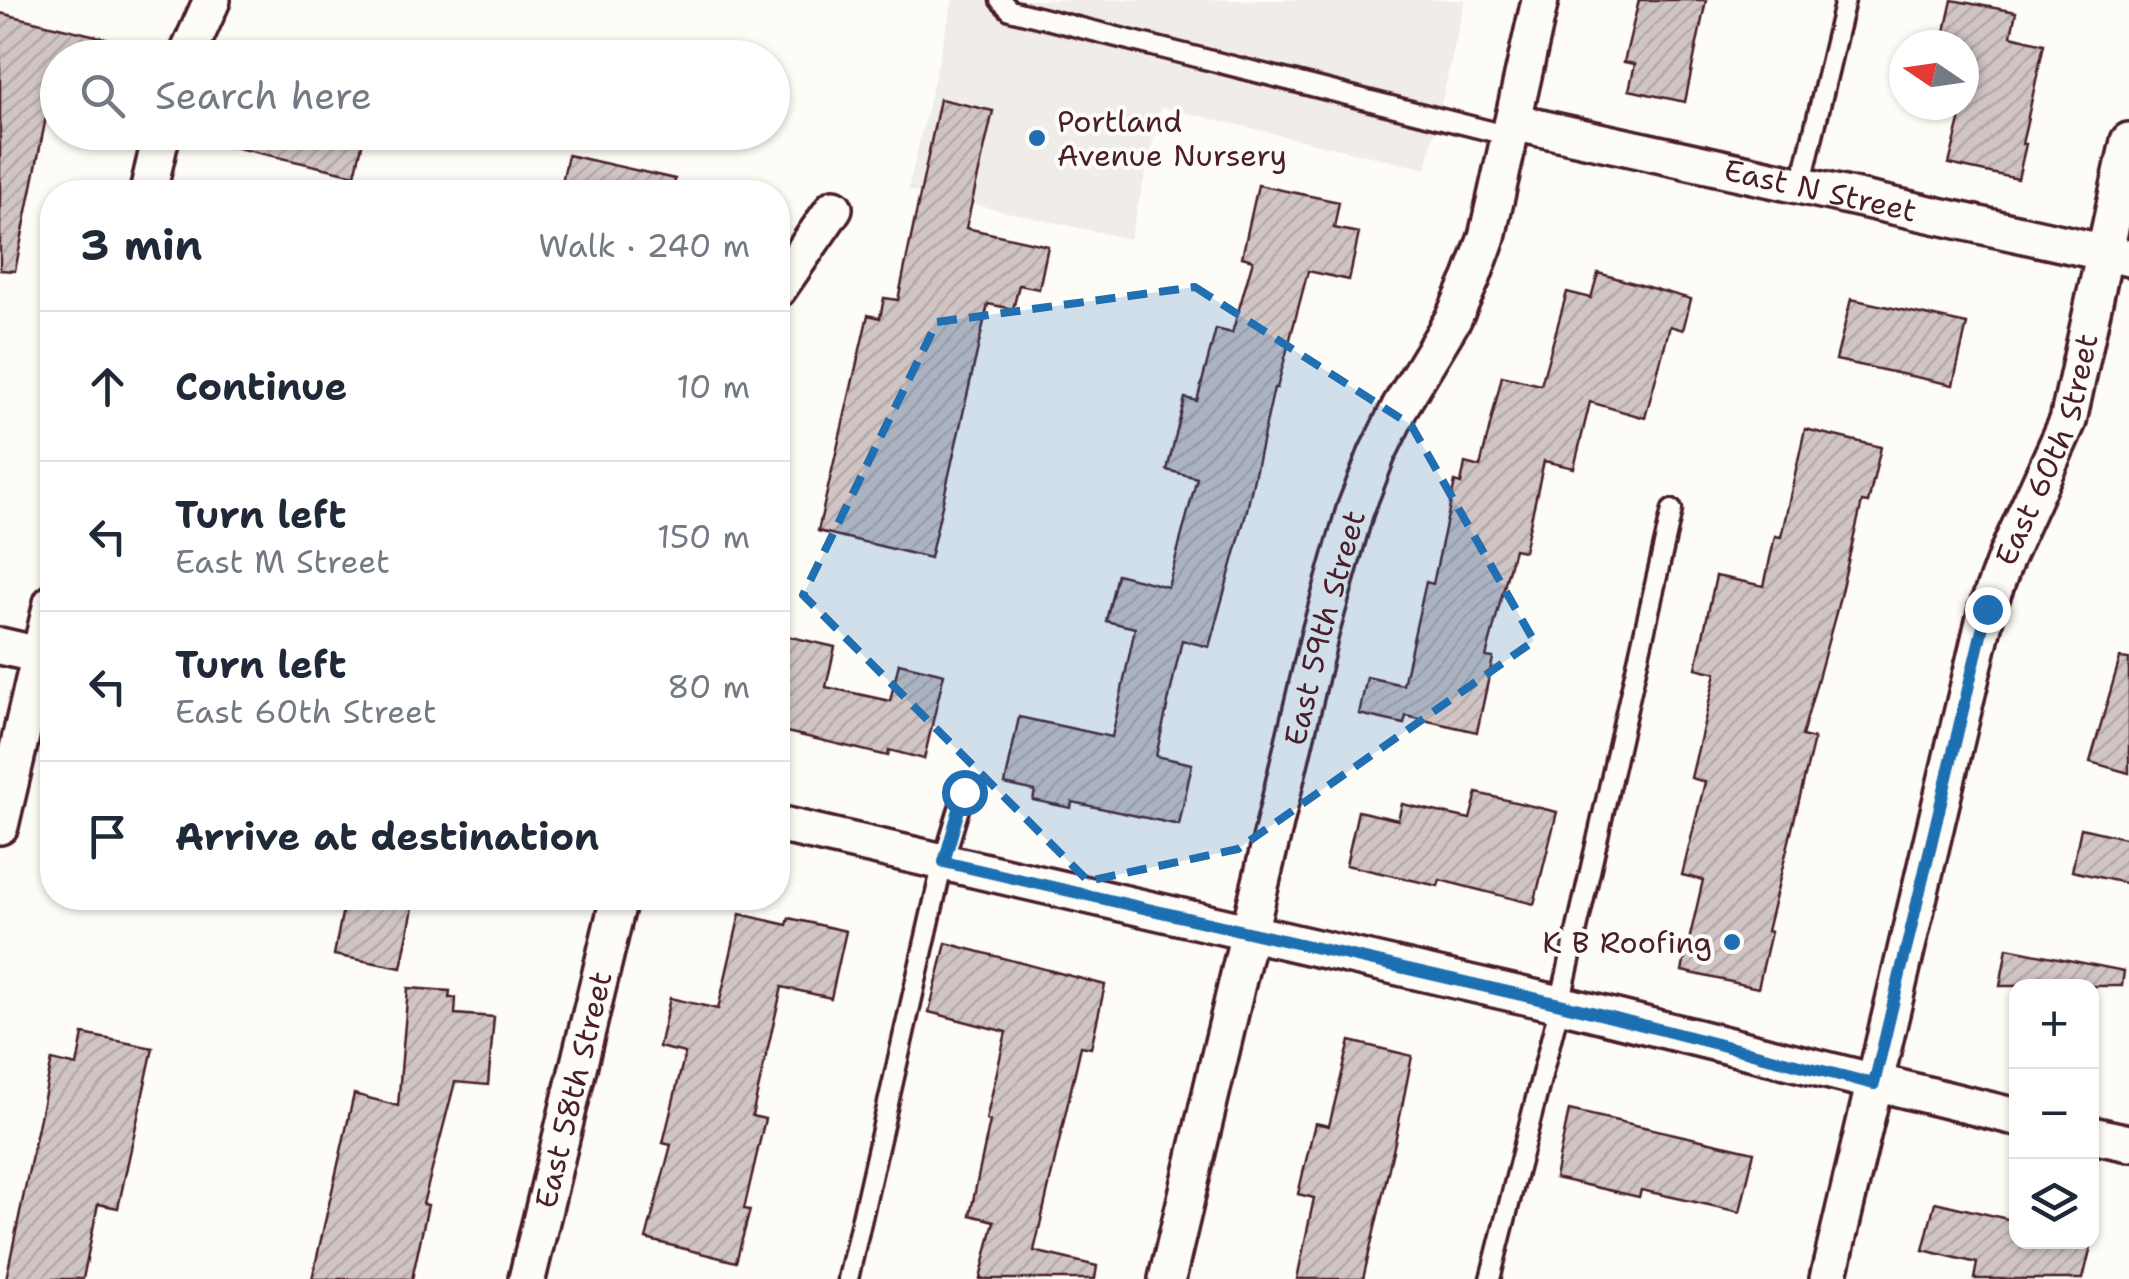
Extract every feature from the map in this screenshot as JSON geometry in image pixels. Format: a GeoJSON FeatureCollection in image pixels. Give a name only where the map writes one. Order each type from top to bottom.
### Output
{"type":"FeatureCollection","features":[{"type":"Feature","properties":{"kind":"street"},"geometry":{"type":"LineString","coordinates":[[194,40],[212,0]]}},
{"type":"Feature","properties":{"kind":"street","name":"East 59th Street"},"geometry":{"type":"LineString","coordinates":[[1166,1279],[1320,633],[1354,510],[1402,404],[1453,320],[1472,278],[1487,236],[1540,0]]}},
{"type":"Feature","properties":{"kind":"street","name":"East N Street"},"geometry":{"type":"LineString","coordinates":[[1511,129],[1801,186],[2117,255]]}},
{"type":"Feature","properties":{"kind":"street","name":"East 60th Street"},"geometry":{"type":"LineString","coordinates":[[1828,1279],[1987,609],[2068,420],[2117,255],[2129,140]]}},
{"type":"Feature","properties":{"kind":"street"},"geometry":{"type":"LineString","coordinates":[[151,180],[158,150]]}},
{"type":"Feature","properties":{"kind":"street"},"geometry":{"type":"LineString","coordinates":[[790,272],[834,208]]}},
{"type":"Feature","properties":{"kind":"street"},"geometry":{"type":"LineString","coordinates":[[0,646],[40,655]]}},
{"type":"Feature","properties":{"kind":"street"},"geometry":{"type":"LineString","coordinates":[[0,826],[40,678]]}},
{"type":"Feature","properties":{"kind":"street"},"geometry":{"type":"LineString","coordinates":[[790,827],[1560,1004],[2009,1115]]}},
{"type":"Feature","properties":{"kind":"street","name":"East 58th Street"},"geometry":{"type":"LineString","coordinates":[[527,1279],[616,910]]}},
{"type":"Feature","properties":{"kind":"street"},"geometry":{"type":"LineString","coordinates":[[2099,1137],[2129,1143]]}},
{"type":"Feature","properties":{"kind":"lane"},"geometry":{"type":"LineString","coordinates":[[1000,0],[1010,10],[1511,129]]}},
{"type":"Feature","properties":{"kind":"lane"},"geometry":{"type":"LineString","coordinates":[[1801,186],[1846,0]]}},
{"type":"Feature","properties":{"kind":"lane"},"geometry":{"type":"LineString","coordinates":[[1490,1279],[1560,1004],[1672,510]]}},
{"type":"Feature","properties":{"kind":"lane"},"geometry":{"type":"LineString","coordinates":[[848,1279],[944,862],[964,792]]}},
{"type":"Feature","properties":{"kind":"highlighted area"},"geometry":{"type":"Polygon","coordinates":[[[1195,287],[1411,425],[1534,641],[1238,849],[1088,881],[803,595],[937,322],[1195,287]]]}},
{"type":"Feature","properties":{"kind":"shaded area","name":"Portland Avenue Nursery"},"geometry":{"type":"Polygon","coordinates":[[[953,0],[1465,0],[1426,169],[1161,107],[1130,239],[908,190],[953,0]]]}},
{"type":"Feature","properties":{"kind":"building"},"geometry":{"type":"Polygon","coordinates":[[[1639,0],[1706,0],[1685,102],[1629,90],[1635,64],[1624,62],[1639,0]]]}},
{"type":"Feature","properties":{"kind":"building"},"geometry":{"type":"Polygon","coordinates":[[[1952,0],[2016,12],[2011,36],[2044,44],[2018,179],[1949,164],[1960,120],[1979,120],[1979,30],[1945,30],[1952,0]]]}},
{"type":"Feature","properties":{"kind":"building"},"geometry":{"type":"Polygon","coordinates":[[[0,13],[113,40],[40,40],[40,147],[15,271],[0,270],[0,13]]]}},
{"type":"Feature","properties":{"kind":"building"},"geometry":{"type":"Polygon","coordinates":[[[940,99],[993,111],[966,228],[1048,246],[1039,289],[1019,285],[1013,309],[988,304],[930,558],[818,531],[868,315],[880,318],[884,298],[898,300],[940,99]]]}},
{"type":"Feature","properties":{"kind":"building"},"geometry":{"type":"Polygon","coordinates":[[[246,150],[361,150],[355,175],[246,150]]]}},
{"type":"Feature","properties":{"kind":"building"},"geometry":{"type":"Polygon","coordinates":[[[568,155],[675,179],[675,180],[563,180],[568,155]]]}},
{"type":"Feature","properties":{"kind":"building"},"geometry":{"type":"Polygon","coordinates":[[[1258,185],[1339,202],[1334,228],[1359,233],[1349,280],[1308,271],[1274,388],[1247,510],[1209,647],[1182,640],[1156,756],[1192,764],[1179,825],[1072,802],[1071,808],[1033,800],[1035,791],[1005,784],[1019,717],[1112,737],[1135,628],[1106,621],[1117,574],[1168,587],[1197,478],[1167,470],[1185,398],[1197,401],[1216,329],[1232,333],[1253,260],[1242,257],[1258,185]]]}},
{"type":"Feature","properties":{"kind":"building"},"geometry":{"type":"Polygon","coordinates":[[[1598,273],[1691,299],[1683,330],[1670,326],[1645,418],[1590,402],[1574,468],[1544,461],[1524,551],[1514,549],[1486,657],[1493,658],[1477,732],[1406,716],[1404,724],[1359,714],[1367,677],[1403,685],[1426,582],[1433,584],[1455,482],[1461,484],[1465,463],[1480,467],[1502,376],[1541,385],[1567,292],[1591,298],[1598,273]]]}},
{"type":"Feature","properties":{"kind":"building"},"geometry":{"type":"Polygon","coordinates":[[[1851,299],[1967,324],[1953,385],[1836,360],[1851,299]]]}},
{"type":"Feature","properties":{"kind":"building"},"geometry":{"type":"Polygon","coordinates":[[[1805,429],[1881,447],[1868,503],[1862,502],[1802,736],[1814,739],[1767,931],[1771,932],[1758,988],[1682,971],[1703,880],[1682,875],[1705,782],[1691,778],[1716,673],[1696,668],[1716,576],[1764,586],[1775,536],[1781,537],[1805,429]]]}},
{"type":"Feature","properties":{"kind":"building"},"geometry":{"type":"Polygon","coordinates":[[[790,637],[835,647],[826,687],[890,701],[899,663],[944,674],[924,759],[889,750],[888,756],[790,733],[790,637]]]}},
{"type":"Feature","properties":{"kind":"building"},"geometry":{"type":"Polygon","coordinates":[[[2120,658],[2129,659],[2129,773],[2090,762],[2120,658]]]}},
{"type":"Feature","properties":{"kind":"building"},"geometry":{"type":"Polygon","coordinates":[[[1477,793],[1557,812],[1534,904],[1440,880],[1438,886],[1346,865],[1358,811],[1398,820],[1402,804],[1470,819],[1477,793]]]}},
{"type":"Feature","properties":{"kind":"building"},"geometry":{"type":"Polygon","coordinates":[[[2081,828],[2129,839],[2129,884],[2072,871],[2081,828]]]}},
{"type":"Feature","properties":{"kind":"building"},"geometry":{"type":"Polygon","coordinates":[[[343,910],[413,910],[401,968],[334,955],[343,910]]]}},
{"type":"Feature","properties":{"kind":"building"},"geometry":{"type":"Polygon","coordinates":[[[740,914],[787,925],[789,918],[846,931],[831,998],[782,987],[752,1116],[765,1119],[744,1209],[750,1210],[736,1262],[646,1239],[671,1145],[663,1143],[685,1053],[659,1047],[670,998],[718,1009],[740,914]]]}},
{"type":"Feature","properties":{"kind":"building"},"geometry":{"type":"Polygon","coordinates":[[[946,943],[1105,985],[1091,1048],[1081,1046],[1034,1251],[1097,1266],[1095,1279],[980,1279],[994,1221],[970,1215],[1006,1032],[929,1012],[946,943]]]}},
{"type":"Feature","properties":{"kind":"building"},"geometry":{"type":"Polygon","coordinates":[[[2007,948],[2124,971],[2122,986],[2099,986],[2099,979],[2009,979],[2009,986],[2000,986],[2007,948]]]}},
{"type":"Feature","properties":{"kind":"building"},"geometry":{"type":"Polygon","coordinates":[[[408,988],[450,991],[449,998],[456,998],[455,1014],[494,1017],[488,1085],[455,1082],[423,1204],[428,1205],[412,1279],[312,1279],[354,1094],[398,1106],[408,988]]]}},
{"type":"Feature","properties":{"kind":"building"},"geometry":{"type":"Polygon","coordinates":[[[83,1034],[153,1048],[118,1208],[98,1204],[83,1279],[6,1279],[52,1060],[77,1066],[83,1034]]]}},
{"type":"Feature","properties":{"kind":"building"},"geometry":{"type":"Polygon","coordinates":[[[1350,1041],[1412,1056],[1395,1142],[1363,1279],[1297,1279],[1314,1198],[1298,1194],[1315,1123],[1329,1126],[1350,1041]]]}},
{"type":"Feature","properties":{"kind":"building"},"geometry":{"type":"Polygon","coordinates":[[[1569,1110],[1754,1152],[1740,1212],[1641,1190],[1639,1197],[1555,1178],[1569,1110]]]}},
{"type":"Feature","properties":{"kind":"building"},"geometry":{"type":"Polygon","coordinates":[[[1935,1202],[2009,1219],[2009,1249],[2090,1249],[2083,1279],[1974,1279],[1977,1263],[1923,1250],[1935,1202]]]}},
{"type":"Feature","properties":{"kind":"place","name":"Portland Avenue Nursery"},"geometry":{"type":"Point","coordinates":[1037,138]}},
{"type":"Feature","properties":{"kind":"place","name":"K B Roofing"},"geometry":{"type":"Point","coordinates":[1732,942]}},
{"type":"Feature","properties":{"kind":"route"},"geometry":{"type":"LineString","coordinates":[[964,792],[944,862],[1560,1004],[1874,1084],[1987,609]]}}]}
